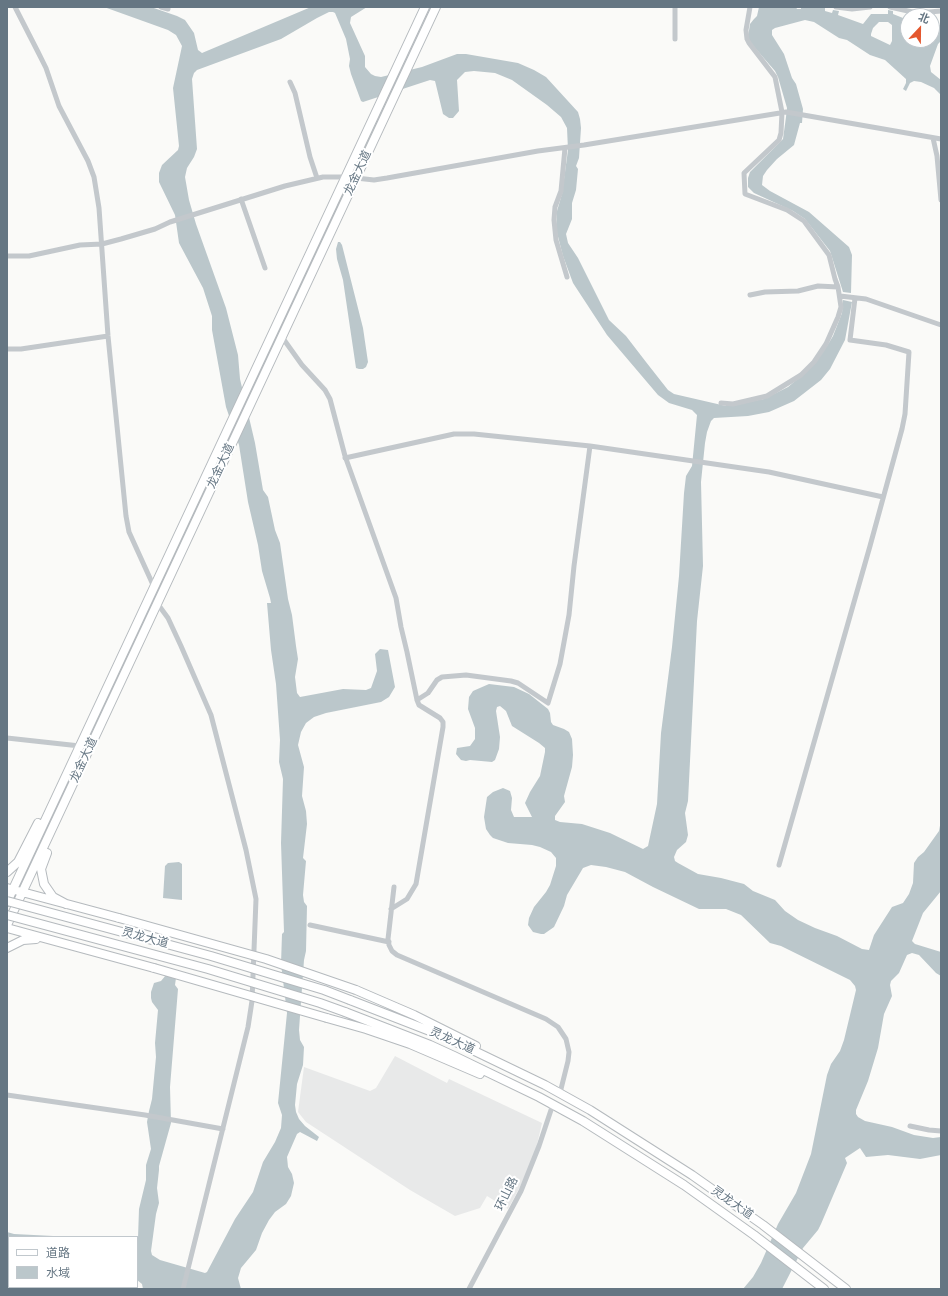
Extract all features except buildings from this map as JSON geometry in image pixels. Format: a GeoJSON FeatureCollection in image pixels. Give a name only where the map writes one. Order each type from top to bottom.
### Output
{"type":"FeatureCollection","features":[{"type":"Feature","properties":{"kind":"main road","name":"龙金大道"},"geometry":{"type":"LineString","coordinates":[[7,902],[10,889],[60,789],[425,7]]}},
{"type":"Feature","properties":{"kind":"main road","name":"龙金大道"},"geometry":{"type":"LineString","coordinates":[[7,927],[436,7]]}},
{"type":"Feature","properties":{"kind":"main road"},"geometry":{"type":"LineString","coordinates":[[7,872],[18,862],[45,810],[60,789]]}},
{"type":"Feature","properties":{"kind":"main road"},"geometry":{"type":"LineString","coordinates":[[66,904],[57,900],[46,889],[41,869],[43,860],[66,810],[70,790]]}},
{"type":"Feature","properties":{"kind":"main road"},"geometry":{"type":"LineString","coordinates":[[10,889],[266,959],[356,990],[464,1039],[541,1083]]}},
{"type":"Feature","properties":{"kind":"main road","name":"灵龙大道"},"geometry":{"type":"LineString","coordinates":[[7,902],[211,956],[324,990],[435,1032],[560,1093],[651,1148],[692,1175],[763,1226],[846,1289]]}},
{"type":"Feature","properties":{"kind":"main road","name":"灵龙大道"},"geometry":{"type":"LineString","coordinates":[[7,915],[208,969],[320,1003],[430,1045],[553,1104],[596,1129],[663,1171],[729,1217],[824,1289]]}},
{"type":"Feature","properties":{"kind":"main road"},"geometry":{"type":"LineString","coordinates":[[7,927],[387,1036],[488,1077],[523,1089]]}},
{"type":"Feature","properties":{"kind":"main road"},"geometry":{"type":"LineString","coordinates":[[7,948],[17,942],[28,939],[49,940]]}},
{"type":"Feature","properties":{"kind":"street"},"geometry":{"type":"LineString","coordinates":[[15,7],[46,68],[59,106],[88,161],[95,185],[102,244],[108,336],[126,516],[129,532],[154,587]]}},
{"type":"Feature","properties":{"kind":"street"},"geometry":{"type":"LineString","coordinates":[[161,7],[168,9]]}},
{"type":"Feature","properties":{"kind":"street"},"geometry":{"type":"LineString","coordinates":[[675,7],[675,39]]}},
{"type":"Feature","properties":{"kind":"street"},"geometry":{"type":"LineString","coordinates":[[721,403],[733,404],[767,396],[801,375],[816,360],[826,344],[841,307],[838,287],[829,255],[804,221],[787,210],[745,194],[744,173],[779,140],[784,112],[775,76],[749,44],[747,39],[746,30],[750,7]]}},
{"type":"Feature","properties":{"kind":"street"},"geometry":{"type":"LineString","coordinates":[[836,7],[852,9],[870,7]]}},
{"type":"Feature","properties":{"kind":"street"},"geometry":{"type":"LineString","coordinates":[[890,7],[917,13],[941,11]]}},
{"type":"Feature","properties":{"kind":"street"},"geometry":{"type":"LineString","coordinates":[[290,82],[295,93],[310,157],[317,178]]}},
{"type":"Feature","properties":{"kind":"street"},"geometry":{"type":"LineString","coordinates":[[356,178],[368,180],[380,179],[515,155],[784,112],[941,139]]}},
{"type":"Feature","properties":{"kind":"street"},"geometry":{"type":"LineString","coordinates":[[933,138],[937,156],[941,200]]}},
{"type":"Feature","properties":{"kind":"street"},"geometry":{"type":"LineString","coordinates":[[566,147],[561,191],[555,207],[554,220],[556,240],[567,277]]}},
{"type":"Feature","properties":{"kind":"street"},"geometry":{"type":"LineString","coordinates":[[7,256],[29,256],[80,245],[102,244],[139,234],[194,214],[285,186],[317,178],[346,176]]}},
{"type":"Feature","properties":{"kind":"street"},"geometry":{"type":"LineString","coordinates":[[241,199],[265,268]]}},
{"type":"Feature","properties":{"kind":"street"},"geometry":{"type":"LineString","coordinates":[[750,295],[765,292],[798,291],[818,286],[838,287]]}},
{"type":"Feature","properties":{"kind":"street"},"geometry":{"type":"LineString","coordinates":[[840,296],[866,299],[941,325]]}},
{"type":"Feature","properties":{"kind":"street"},"geometry":{"type":"LineString","coordinates":[[779,865],[905,414],[909,352],[886,345],[850,340],[855,298]]}},
{"type":"Feature","properties":{"kind":"street"},"geometry":{"type":"LineString","coordinates":[[7,348],[21,349],[108,336]]}},
{"type":"Feature","properties":{"kind":"street"},"geometry":{"type":"LineString","coordinates":[[282,337],[302,365],[329,396],[345,458],[396,598],[417,700],[419,705],[440,718],[443,722],[416,884],[407,898],[392,909]]}},
{"type":"Feature","properties":{"kind":"street"},"geometry":{"type":"LineString","coordinates":[[345,458],[460,434],[474,434],[590,446],[769,472],[883,497]]}},
{"type":"Feature","properties":{"kind":"street"},"geometry":{"type":"LineString","coordinates":[[417,700],[428,693],[437,680],[442,677],[466,675],[518,683],[548,703],[560,664],[569,615],[590,446]]}},
{"type":"Feature","properties":{"kind":"street"},"geometry":{"type":"LineString","coordinates":[[157,603],[168,618],[195,676],[211,716],[247,857],[256,899],[250,1017],[183,1289]]}},
{"type":"Feature","properties":{"kind":"street"},"geometry":{"type":"LineString","coordinates":[[7,738],[80,746]]}},
{"type":"Feature","properties":{"kind":"street"},"geometry":{"type":"LineString","coordinates":[[394,887],[389,942],[392,951],[546,1019],[558,1027],[566,1039],[569,1052],[560,1093]]}},
{"type":"Feature","properties":{"kind":"street"},"geometry":{"type":"LineString","coordinates":[[310,925],[389,942]]}},
{"type":"Feature","properties":{"kind":"street"},"geometry":{"type":"LineString","coordinates":[[7,1095],[145,1115],[223,1129]]}},
{"type":"Feature","properties":{"kind":"street","name":"环山路"},"geometry":{"type":"LineString","coordinates":[[469,1289],[521,1191],[539,1146],[553,1104]]}},
{"type":"Feature","properties":{"kind":"street"},"geometry":{"type":"LineString","coordinates":[[910,1126],[941,1131]]}},
{"type":"Feature","properties":{"kind":"shaded area"},"geometry":{"type":"Polygon","coordinates":[[[395,1056],[447,1083],[449,1079],[542,1123],[535,1153],[520,1187],[508,1209],[487,1196],[480,1208],[455,1216],[410,1190],[306,1122],[298,1112],[304,1067],[370,1091],[376,1088],[395,1056]]]}},
{"type":"Feature","properties":{"kind":"water"},"geometry":{"type":"Polygon","coordinates":[[[104,7],[151,7],[177,16],[185,20],[194,33],[198,50],[202,53],[311,7],[367,7],[351,17],[350,23],[365,56],[365,67],[375,76],[381,77],[422,67],[457,54],[466,54],[518,63],[546,77],[578,112],[580,119],[581,128],[579,158],[576,166],[578,169],[576,190],[572,203],[572,219],[566,234],[568,243],[578,258],[609,320],[626,336],[668,390],[674,394],[726,406],[764,399],[788,387],[800,377],[827,346],[833,336],[842,313],[843,300],[852,302],[845,340],[830,369],[821,380],[794,401],[769,412],[748,416],[714,418],[711,421],[707,432],[701,482],[703,566],[697,621],[688,801],[685,813],[688,835],[686,842],[677,850],[674,857],[675,861],[698,874],[744,884],[753,891],[775,900],[785,911],[798,920],[837,936],[862,949],[869,950],[874,935],[892,907],[903,903],[909,894],[913,883],[914,863],[939,831],[941,820],[941,891],[923,913],[912,941],[915,944],[941,952],[941,976],[936,973],[919,955],[912,953],[907,955],[899,973],[891,981],[890,985],[892,996],[884,1014],[878,1048],[868,1081],[856,1110],[856,1114],[865,1121],[892,1127],[914,1135],[933,1138],[941,1137],[941,1155],[920,1159],[888,1155],[866,1157],[860,1148],[845,1158],[847,1163],[821,1224],[803,1248],[782,1289],[743,1289],[753,1277],[761,1263],[778,1224],[796,1193],[811,1154],[827,1075],[831,1064],[840,1051],[844,1040],[856,990],[855,986],[850,980],[781,946],[770,943],[741,915],[726,909],[699,909],[625,872],[606,867],[591,865],[583,868],[567,895],[564,906],[554,927],[544,934],[533,932],[528,925],[529,918],[534,907],[550,885],[556,866],[556,858],[551,852],[540,847],[508,843],[493,838],[486,829],[484,817],[487,797],[493,792],[503,788],[510,791],[512,798],[511,810],[514,817],[532,817],[525,803],[540,776],[545,748],[512,726],[506,711],[500,706],[497,707],[496,711],[500,737],[499,749],[495,760],[492,762],[466,761],[461,760],[456,754],[457,748],[470,746],[475,739],[475,728],[468,709],[469,697],[473,691],[489,684],[514,687],[529,694],[548,709],[553,725],[569,732],[572,739],[572,767],[564,796],[565,802],[555,816],[555,820],[560,822],[582,824],[610,833],[643,849],[648,846],[657,804],[661,733],[679,576],[684,493],[686,476],[692,466],[697,415],[692,410],[669,403],[658,395],[607,335],[573,283],[563,256],[556,229],[557,211],[562,194],[568,150],[567,128],[561,117],[512,80],[495,73],[474,71],[465,72],[457,80],[459,111],[453,118],[449,118],[443,114],[435,81],[430,80],[363,102],[361,101],[351,74],[346,39],[335,13],[333,12],[329,12],[317,18],[281,39],[197,70],[194,73],[192,79],[197,149],[187,168],[185,177],[189,200],[196,224],[226,308],[238,355],[240,379],[255,443],[263,490],[268,497],[275,530],[280,543],[298,659],[295,677],[297,693],[300,697],[343,689],[366,690],[371,688],[377,671],[375,654],[380,649],[388,650],[395,687],[389,697],[381,702],[326,713],[314,717],[306,723],[301,732],[298,745],[304,767],[302,796],[306,811],[307,824],[303,858],[306,861],[303,895],[304,902],[307,906],[306,951],[299,1030],[300,1040],[304,1047],[303,1065],[297,1084],[295,1105],[299,1119],[319,1137],[317,1141],[300,1132],[297,1134],[287,1157],[288,1167],[292,1174],[294,1183],[291,1196],[286,1204],[275,1212],[269,1220],[262,1233],[256,1250],[241,1268],[238,1278],[241,1289],[143,1289],[142,1284],[138,1281],[139,1209],[146,1180],[146,1165],[151,1149],[147,1122],[152,1099],[156,1057],[155,1043],[158,1010],[151,998],[154,983],[161,981],[166,975],[176,978],[175,985],[178,989],[170,1087],[171,1123],[159,1166],[157,1188],[159,1203],[151,1251],[152,1255],[160,1260],[205,1273],[207,1272],[235,1219],[253,1192],[263,1162],[275,1142],[281,1128],[282,1115],[278,1103],[287,1013],[281,964],[282,934],[284,932],[281,843],[283,779],[279,762],[280,740],[276,684],[271,650],[267,603],[271,603],[262,571],[258,545],[248,502],[239,445],[226,407],[212,330],[212,316],[203,288],[179,243],[175,215],[159,182],[159,173],[162,165],[178,150],[179,146],[173,88],[182,46],[176,35],[168,30],[104,7]]]}},
{"type":"Feature","properties":{"kind":"water"},"geometry":{"type":"Polygon","coordinates":[[[759,7],[796,7],[797,9],[801,9],[801,7],[825,8],[825,11],[832,13],[833,10],[839,11],[838,15],[863,24],[871,14],[888,14],[888,10],[893,11],[893,14],[900,17],[900,48],[937,48],[930,66],[931,72],[941,80],[941,95],[934,88],[921,82],[914,81],[910,83],[906,91],[903,89],[906,79],[885,60],[870,55],[847,40],[839,38],[814,22],[805,20],[772,30],[772,35],[784,54],[792,78],[796,84],[803,109],[802,123],[800,123],[794,145],[777,159],[767,170],[763,176],[762,185],[770,191],[809,212],[849,247],[852,255],[851,293],[843,292],[830,251],[805,219],[793,211],[754,193],[748,187],[750,172],[783,139],[787,108],[775,71],[749,41],[748,37],[750,24],[757,16],[759,7]],[[879,22],[873,28],[871,36],[890,45],[892,41],[892,25],[888,22],[879,22]]]}},
{"type":"Feature","properties":{"kind":"water"},"geometry":{"type":"Polygon","coordinates":[[[941,25],[941,41],[940,42],[941,25]]]}},
{"type":"Feature","properties":{"kind":"water"},"geometry":{"type":"Polygon","coordinates":[[[338,242],[342,245],[363,328],[368,362],[366,367],[363,369],[356,368],[343,280],[337,259],[336,249],[338,242]]]}},
{"type":"Feature","properties":{"kind":"water"},"geometry":{"type":"Polygon","coordinates":[[[179,862],[182,864],[182,900],[163,898],[165,866],[168,863],[179,862]]]}},
{"type":"Feature","properties":{"kind":"water"},"geometry":{"type":"Polygon","coordinates":[[[7,1232],[14,1234],[53,1236],[8,1236],[7,1271],[7,1232]]]}}]}
